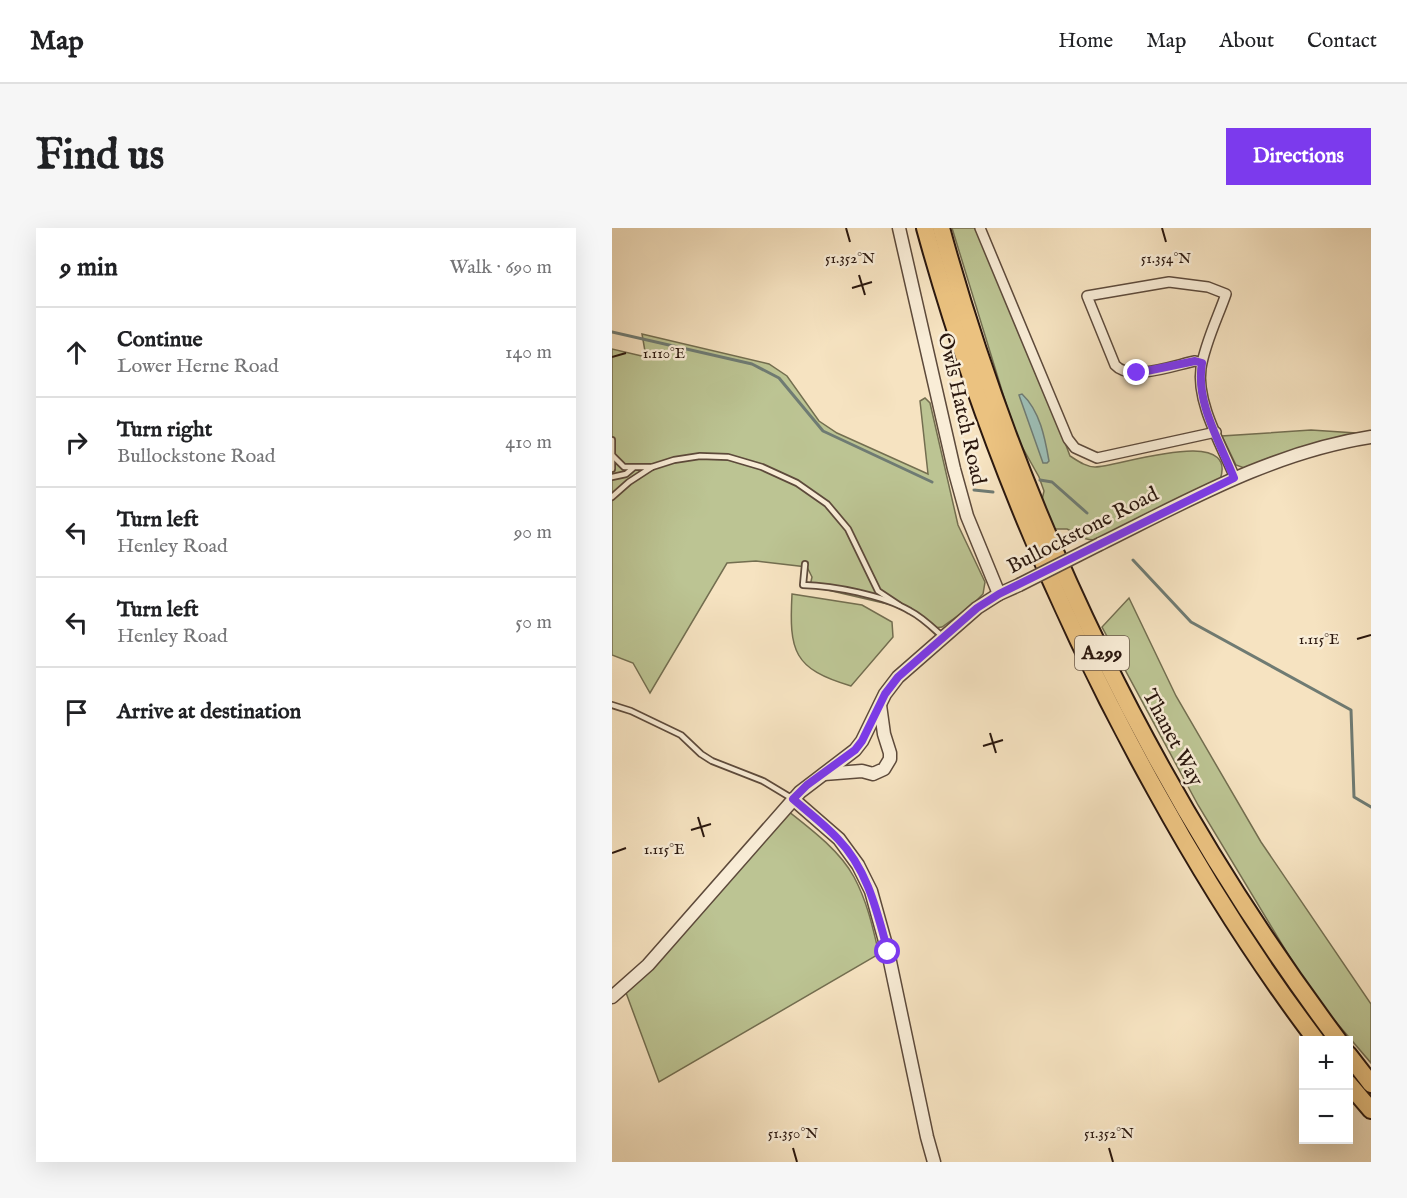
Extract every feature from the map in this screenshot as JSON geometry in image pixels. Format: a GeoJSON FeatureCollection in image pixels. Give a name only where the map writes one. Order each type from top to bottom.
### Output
{"type":"FeatureCollection","features":[{"type":"Feature","properties":{"kind":"highway","name":"Thanet Way"},"geometry":{"type":"LineString","coordinates":[[925,228],[978,399],[1029,532],[1074,631],[1128,740],[1178,831],[1246,940],[1313,1036]]}},
{"type":"Feature","properties":{"kind":"highway","name":"Thanet Way"},"geometry":{"type":"LineString","coordinates":[[941,228],[993,394],[1044,525],[1088,624],[1142,731],[1225,878],[1334,1036]]}},
{"type":"Feature","properties":{"kind":"highway"},"geometry":{"type":"LineString","coordinates":[[1353,1061],[1371,1084]]}},
{"type":"Feature","properties":{"kind":"highway"},"geometry":{"type":"LineString","coordinates":[[1353,1089],[1371,1110]]}},
{"type":"Feature","properties":{"kind":"street","name":"Owls Hatch Road"},"geometry":{"type":"LineString","coordinates":[[899,228],[954,469],[967,516],[999,594]]}},
{"type":"Feature","properties":{"kind":"street"},"geometry":{"type":"LineString","coordinates":[[980,228],[1068,439],[1075,448],[1097,458],[1216,432]]}},
{"type":"Feature","properties":{"kind":"street"},"geometry":{"type":"LineString","coordinates":[[1202,363],[1195,361],[1137,373],[1119,369],[1115,365],[1087,296],[1169,282],[1208,287],[1226,294],[1202,363],[1201,391],[1234,478]]}},
{"type":"Feature","properties":{"kind":"street","name":"Bullockstone Road"},"geometry":{"type":"LineString","coordinates":[[612,997],[648,965],[793,799],[807,785],[858,746],[880,704],[898,677],[977,608],[999,594],[1234,478],[1310,449],[1371,437]]}},
{"type":"Feature","properties":{"kind":"street"},"geometry":{"type":"LineString","coordinates":[[824,774],[862,771],[873,774],[884,770],[890,759],[880,704]]}},
{"type":"Feature","properties":{"kind":"street"},"geometry":{"type":"LineString","coordinates":[[862,771],[855,762],[858,746],[867,738],[879,739],[888,747]]}},
{"type":"Feature","properties":{"kind":"street"},"geometry":{"type":"LineString","coordinates":[[793,799],[838,839],[858,865],[871,891],[888,952],[934,1162]]}},
{"type":"Feature","properties":{"kind":"lane"},"geometry":{"type":"LineString","coordinates":[[612,440],[612,469]]}},
{"type":"Feature","properties":{"kind":"lane"},"geometry":{"type":"LineString","coordinates":[[612,455],[624,468],[652,467],[674,460],[700,456],[728,457],[762,467],[797,483],[827,504],[848,529],[878,591],[914,613],[943,636]]}},
{"type":"Feature","properties":{"kind":"lane"},"geometry":{"type":"LineString","coordinates":[[612,497],[652,467]]}},
{"type":"Feature","properties":{"kind":"lane"},"geometry":{"type":"LineString","coordinates":[[612,477],[626,474],[633,468]]}},
{"type":"Feature","properties":{"kind":"lane"},"geometry":{"type":"LineString","coordinates":[[805,564],[803,585],[843,589],[898,605]]}},
{"type":"Feature","properties":{"kind":"lane"},"geometry":{"type":"LineString","coordinates":[[612,705],[631,711],[681,735],[700,754],[712,761],[753,776],[793,799]]}},
{"type":"Feature","properties":{"kind":"green space"},"geometry":{"type":"Polygon","coordinates":[[[952,228],[976,228],[1070,456],[1085,465],[1095,467],[1194,451],[1212,454],[1221,463],[1220,480],[1099,539],[1085,538],[1067,529],[1055,529],[1042,500],[1044,491],[1039,477],[1020,443],[1007,407],[952,228]]]}},
{"type":"Feature","properties":{"kind":"green space"},"geometry":{"type":"Polygon","coordinates":[[[642,334],[769,364],[787,376],[819,421],[837,433],[928,474],[920,401],[925,398],[930,403],[958,525],[985,582],[983,594],[970,607],[942,627],[934,628],[905,608],[810,586],[812,577],[807,567],[756,561],[727,563],[650,693],[633,663],[612,655],[612,349],[646,357],[642,334]]]}},
{"type":"Feature","properties":{"kind":"green space"},"geometry":{"type":"Polygon","coordinates":[[[1311,430],[1356,433],[1357,436],[1247,469],[1236,465],[1222,436],[1311,430]]]}},
{"type":"Feature","properties":{"kind":"green space"},"geometry":{"type":"Polygon","coordinates":[[[792,594],[862,605],[892,622],[893,637],[851,686],[832,680],[806,664],[799,655],[794,644],[792,630],[792,594]]]}},
{"type":"Feature","properties":{"kind":"green space"},"geometry":{"type":"Polygon","coordinates":[[[1129,598],[1176,696],[1261,842],[1371,1004],[1371,1063],[1353,1042],[1353,1036],[1348,1036],[1312,994],[1198,805],[1102,627],[1129,598]]]}},
{"type":"Feature","properties":{"kind":"green space"},"geometry":{"type":"Polygon","coordinates":[[[788,811],[824,841],[848,867],[859,886],[866,905],[879,954],[659,1082],[625,990],[788,811]]]}},
{"type":"Feature","properties":{"kind":"water"},"geometry":{"type":"Polygon","coordinates":[[[1022,394],[1033,408],[1041,425],[1049,461],[1047,463],[1043,463],[1019,395],[1022,394]]]}},
{"type":"Feature","properties":{"kind":"waterway"},"geometry":{"type":"LineString","coordinates":[[612,332],[752,364],[779,378],[823,431],[932,482]]}},
{"type":"Feature","properties":{"kind":"waterway"},"geometry":{"type":"LineString","coordinates":[[1040,480],[1052,482],[1087,513]]}},
{"type":"Feature","properties":{"kind":"waterway"},"geometry":{"type":"LineString","coordinates":[[974,490],[993,492]]}},
{"type":"Feature","properties":{"kind":"waterway"},"geometry":{"type":"LineString","coordinates":[[1133,560],[1191,622],[1351,710],[1354,797],[1371,807]]}},
{"type":"Feature","properties":{"kind":"route"},"geometry":{"type":"LineString","coordinates":[[888,952],[871,891],[858,865],[838,839],[793,799],[807,785],[855,750],[891,685],[943,636],[977,608],[999,594],[1234,478],[1201,391],[1202,363],[1195,361],[1137,373]]}}]}
